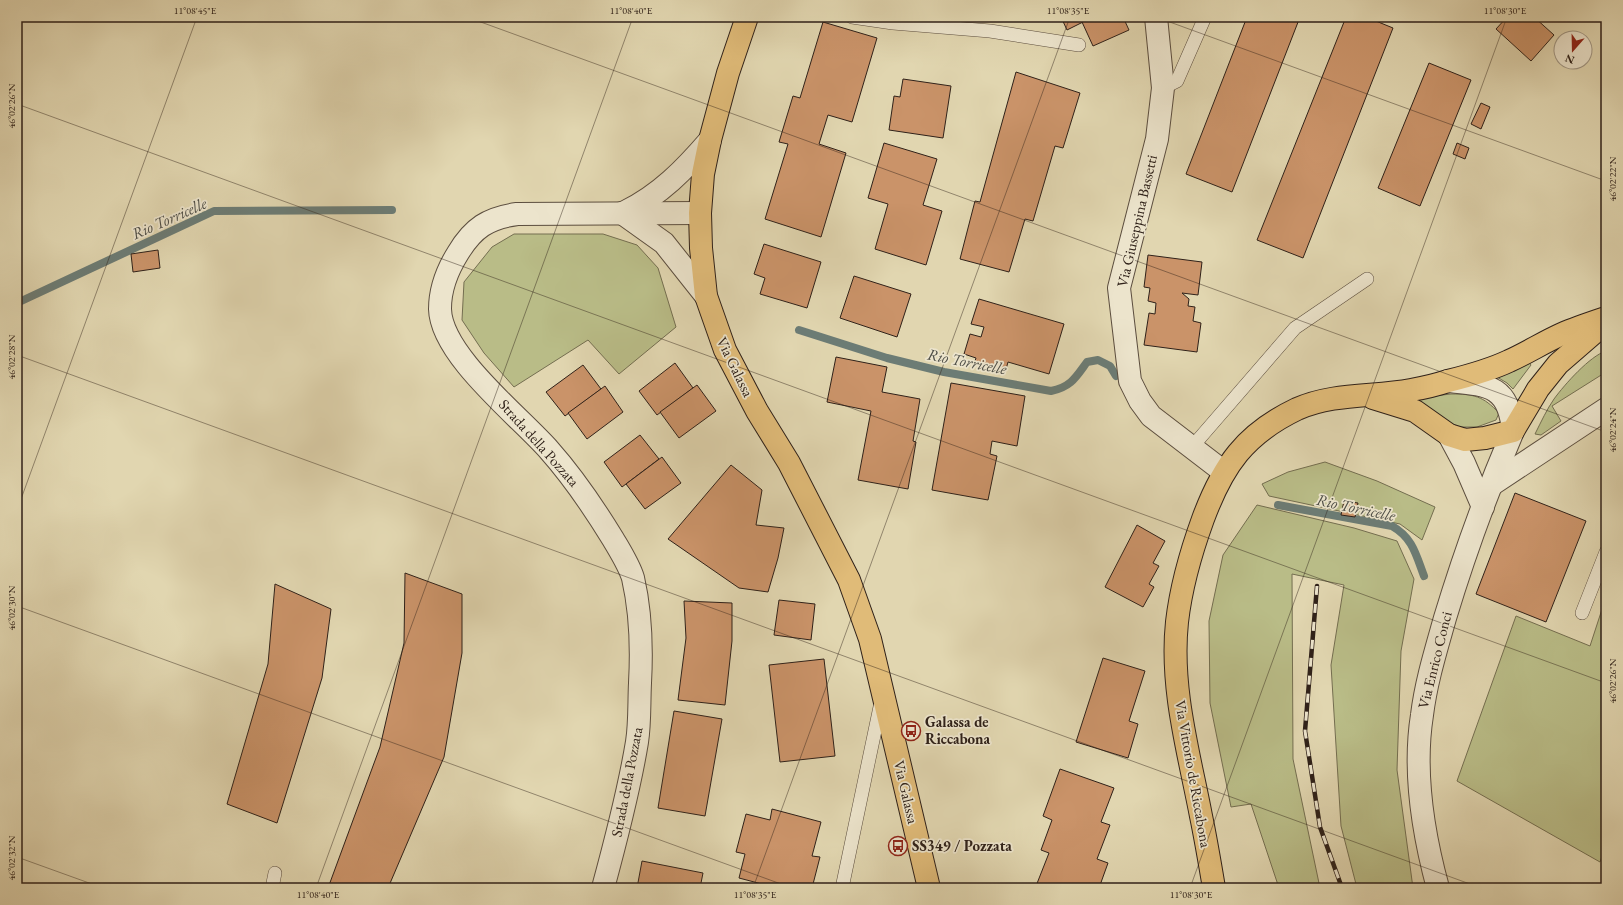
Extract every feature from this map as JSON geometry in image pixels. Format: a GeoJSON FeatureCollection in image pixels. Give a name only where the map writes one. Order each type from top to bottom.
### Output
{"type":"FeatureCollection","features":[{"type":"Feature","properties":{"kind":"main road","name":"Via Galassa"},"geometry":{"type":"LineString","coordinates":[[747,17],[728,73],[710,140],[703,174],[700,213],[701,248],[706,296],[725,350],[757,411],[789,464],[849,580],[870,639],[929,888]]}},
{"type":"Feature","properties":{"kind":"main road","name":"Via Vittorio de Riccabona"},"geometry":{"type":"LineString","coordinates":[[1213,888],[1201,816],[1186,747],[1176,669],[1177,623],[1195,541],[1224,472],[1245,445],[1271,423],[1299,408],[1324,400],[1361,394],[1410,390],[1448,381],[1508,362],[1562,334],[1606,318]]}},
{"type":"Feature","properties":{"kind":"main road","name":"Via Enrico Conci"},"geometry":{"type":"LineString","coordinates":[[1512,431],[1538,389],[1558,364],[1606,323]]}},
{"type":"Feature","properties":{"kind":"main road","name":"Via Vittorio de Riccabona"},"geometry":{"type":"LineString","coordinates":[[1361,394],[1415,411],[1449,436],[1465,440],[1485,438],[1512,431]]}},
{"type":"Feature","properties":{"kind":"street","name":"Via Giuseppina Bassetti"},"geometry":{"type":"LineString","coordinates":[[1156,17],[1162,88],[1157,139],[1119,288],[1130,381],[1140,401],[1151,416],[1224,472]]}},
{"type":"Feature","properties":{"kind":"street","name":"Strada della Pozzata"},"geometry":{"type":"LineString","coordinates":[[622,213],[657,194],[688,165],[710,140]]}},
{"type":"Feature","properties":{"kind":"street"},"geometry":{"type":"LineString","coordinates":[[622,213],[664,243],[706,296]]}},
{"type":"Feature","properties":{"kind":"street","name":"Strada della Pozzata"},"geometry":{"type":"LineString","coordinates":[[603,888],[615,844],[637,740],[641,658],[640,614],[632,575],[605,526],[580,489],[549,450],[489,389],[461,357],[445,329],[440,309],[446,275],[466,240],[484,223],[499,217],[517,214],[700,213]]}},
{"type":"Feature","properties":{"kind":"street","name":"Via Vittorio de Riccabona"},"geometry":{"type":"LineString","coordinates":[[1448,381],[1472,383],[1489,388],[1504,397],[1511,413],[1512,431]]}},
{"type":"Feature","properties":{"kind":"street"},"geometry":{"type":"LineString","coordinates":[[1491,485],[1606,409]]}},
{"type":"Feature","properties":{"kind":"street","name":"Via Enrico Conci"},"geometry":{"type":"LineString","coordinates":[[1438,888],[1429,854],[1421,801],[1419,758],[1421,716],[1430,670],[1458,576],[1512,431]]}},
{"type":"Feature","properties":{"kind":"street","name":"Via Vittorio de Riccabona"},"geometry":{"type":"LineString","coordinates":[[1449,436],[1464,463],[1483,508]]}},
{"type":"Feature","properties":{"kind":"lane"},"geometry":{"type":"LineString","coordinates":[[852,17],[893,23],[990,31],[1079,45]]}},
{"type":"Feature","properties":{"kind":"lane"},"geometry":{"type":"LineString","coordinates":[[1162,88],[1177,81],[1205,17]]}},
{"type":"Feature","properties":{"kind":"lane"},"geometry":{"type":"LineString","coordinates":[[1192,447],[1296,328],[1367,279]]}},
{"type":"Feature","properties":{"kind":"lane"},"geometry":{"type":"LineString","coordinates":[[1582,613],[1606,552]]}},
{"type":"Feature","properties":{"kind":"lane","name":"Via Galassa"},"geometry":{"type":"LineString","coordinates":[[842,888],[883,696]]}},
{"type":"Feature","properties":{"kind":"lane"},"geometry":{"type":"LineString","coordinates":[[272,888],[275,873]]}},
{"type":"Feature","properties":{"kind":"green space"},"geometry":{"type":"Polygon","coordinates":[[[514,234],[603,234],[637,245],[658,268],[676,327],[619,374],[588,340],[514,387],[484,353],[462,320],[464,282],[492,247],[514,234]]]}},
{"type":"Feature","properties":{"kind":"green space"},"geometry":{"type":"Polygon","coordinates":[[[1606,351],[1606,372],[1552,406],[1561,421],[1541,435],[1535,434],[1551,403],[1559,393],[1585,364],[1606,351]]]}},
{"type":"Feature","properties":{"kind":"green space"},"geometry":{"type":"Polygon","coordinates":[[[1528,361],[1531,365],[1513,389],[1497,377],[1528,361]]]}},
{"type":"Feature","properties":{"kind":"green space"},"geometry":{"type":"Polygon","coordinates":[[[1451,394],[1478,397],[1488,403],[1499,413],[1496,420],[1477,427],[1457,427],[1380,396],[1434,396],[1451,394]]]}},
{"type":"Feature","properties":{"kind":"green space"},"geometry":{"type":"Polygon","coordinates":[[[1325,462],[1377,481],[1435,507],[1422,540],[1400,524],[1269,496],[1262,484],[1288,472],[1325,462]]]}},
{"type":"Feature","properties":{"kind":"green space"},"geometry":{"type":"Polygon","coordinates":[[[1257,505],[1354,528],[1397,541],[1414,579],[1401,651],[1397,770],[1413,888],[1357,888],[1341,826],[1331,665],[1344,585],[1292,574],[1293,759],[1320,888],[1279,888],[1251,804],[1231,807],[1210,703],[1209,621],[1223,555],[1257,505]]]}},
{"type":"Feature","properties":{"kind":"green space"},"geometry":{"type":"Polygon","coordinates":[[[1606,597],[1606,845],[1600,862],[1457,781],[1516,616],[1590,646],[1606,597]]]}},
{"type":"Feature","properties":{"kind":"building"},"geometry":{"type":"Polygon","coordinates":[[[1061,17],[1093,17],[1067,30],[1061,17]]]}},
{"type":"Feature","properties":{"kind":"building"},"geometry":{"type":"Polygon","coordinates":[[[1093,17],[1123,17],[1129,30],[1093,46],[1082,22],[1093,17]]]}},
{"type":"Feature","properties":{"kind":"building"},"geometry":{"type":"Polygon","coordinates":[[[1247,17],[1300,17],[1232,192],[1186,174],[1247,17]]]}},
{"type":"Feature","properties":{"kind":"building"},"geometry":{"type":"Polygon","coordinates":[[[1346,17],[1366,17],[1393,28],[1303,258],[1257,240],[1346,17]]]}},
{"type":"Feature","properties":{"kind":"building"},"geometry":{"type":"Polygon","coordinates":[[[1507,17],[1534,17],[1553,34],[1553,36],[1531,61],[1496,29],[1507,17]]]}},
{"type":"Feature","properties":{"kind":"building"},"geometry":{"type":"Polygon","coordinates":[[[823,22],[877,38],[852,122],[828,115],[819,144],[846,153],[821,237],[765,219],[788,144],[779,142],[793,96],[800,98],[823,22]]]}},
{"type":"Feature","properties":{"kind":"building"},"geometry":{"type":"Polygon","coordinates":[[[1429,63],[1471,80],[1420,206],[1378,188],[1429,63]]]}},
{"type":"Feature","properties":{"kind":"building"},"geometry":{"type":"Polygon","coordinates":[[[1016,72],[1080,93],[1063,148],[1055,146],[1033,221],[1025,219],[1009,272],[960,259],[975,201],[980,202],[1016,72]]]}},
{"type":"Feature","properties":{"kind":"building"},"geometry":{"type":"Polygon","coordinates":[[[903,79],[951,86],[943,138],[889,130],[894,96],[900,97],[903,79]]]}},
{"type":"Feature","properties":{"kind":"building"},"geometry":{"type":"Polygon","coordinates":[[[1481,103],[1490,107],[1481,129],[1471,124],[1481,103]]]}},
{"type":"Feature","properties":{"kind":"building"},"geometry":{"type":"Polygon","coordinates":[[[884,143],[937,159],[923,205],[942,211],[926,265],[875,249],[888,204],[868,198],[884,143]]]}},
{"type":"Feature","properties":{"kind":"building"},"geometry":{"type":"Polygon","coordinates":[[[1457,143],[1469,148],[1465,159],[1453,154],[1457,143]]]}},
{"type":"Feature","properties":{"kind":"building"},"geometry":{"type":"Polygon","coordinates":[[[764,244],[821,262],[807,308],[760,294],[765,278],[754,274],[764,244]]]}},
{"type":"Feature","properties":{"kind":"building"},"geometry":{"type":"Polygon","coordinates":[[[158,250],[160,268],[133,272],[131,254],[158,250]]]}},
{"type":"Feature","properties":{"kind":"building"},"geometry":{"type":"Polygon","coordinates":[[[1148,255],[1202,262],[1198,295],[1182,293],[1189,299],[1188,306],[1195,307],[1193,321],[1201,323],[1197,352],[1144,345],[1149,313],[1155,314],[1156,303],[1148,301],[1150,288],[1144,287],[1148,255]]]}},
{"type":"Feature","properties":{"kind":"building"},"geometry":{"type":"Polygon","coordinates":[[[854,276],[911,294],[897,337],[840,318],[854,276]]]}},
{"type":"Feature","properties":{"kind":"building"},"geometry":{"type":"Polygon","coordinates":[[[979,299],[1064,324],[1049,374],[1008,362],[1005,373],[974,364],[976,358],[964,354],[970,334],[981,337],[984,327],[971,324],[979,299]]]}},
{"type":"Feature","properties":{"kind":"building"},"geometry":{"type":"Polygon","coordinates":[[[836,357],[887,367],[882,392],[920,399],[913,441],[916,442],[908,489],[858,480],[871,411],[827,402],[836,357]]]}},
{"type":"Feature","properties":{"kind":"building"},"geometry":{"type":"Polygon","coordinates":[[[675,363],[693,388],[657,415],[639,391],[675,363]]]}},
{"type":"Feature","properties":{"kind":"building"},"geometry":{"type":"Polygon","coordinates":[[[583,365],[601,389],[565,416],[546,392],[583,365]]]}},
{"type":"Feature","properties":{"kind":"building"},"geometry":{"type":"Polygon","coordinates":[[[951,383],[1025,396],[1017,446],[992,441],[990,454],[997,456],[988,500],[932,490],[951,383]]]}},
{"type":"Feature","properties":{"kind":"building"},"geometry":{"type":"Polygon","coordinates":[[[697,385],[716,411],[679,438],[660,412],[697,385]]]}},
{"type":"Feature","properties":{"kind":"building"},"geometry":{"type":"Polygon","coordinates":[[[605,386],[623,412],[587,439],[568,413],[605,386]]]}},
{"type":"Feature","properties":{"kind":"building"},"geometry":{"type":"Polygon","coordinates":[[[640,435],[659,459],[622,487],[604,462],[640,435]]]}},
{"type":"Feature","properties":{"kind":"building"},"geometry":{"type":"Polygon","coordinates":[[[662,457],[681,483],[645,509],[626,484],[662,457]]]}},
{"type":"Feature","properties":{"kind":"building"},"geometry":{"type":"Polygon","coordinates":[[[731,465],[762,490],[756,525],[784,528],[778,558],[768,592],[739,588],[668,539],[731,465]]]}},
{"type":"Feature","properties":{"kind":"building"},"geometry":{"type":"Polygon","coordinates":[[[1515,493],[1586,521],[1546,622],[1476,594],[1515,493]]]}},
{"type":"Feature","properties":{"kind":"building"},"geometry":{"type":"Polygon","coordinates":[[[1344,501],[1358,503],[1355,517],[1341,515],[1344,501]]]}},
{"type":"Feature","properties":{"kind":"building"},"geometry":{"type":"Polygon","coordinates":[[[1137,525],[1165,541],[1153,563],[1159,566],[1149,584],[1154,587],[1143,607],[1105,587],[1137,525]]]}},
{"type":"Feature","properties":{"kind":"building"},"geometry":{"type":"Polygon","coordinates":[[[405,573],[462,594],[462,653],[444,757],[388,888],[328,888],[380,747],[404,643],[405,573]]]}},
{"type":"Feature","properties":{"kind":"building"},"geometry":{"type":"Polygon","coordinates":[[[275,584],[331,609],[322,678],[277,823],[227,804],[268,664],[275,584]]]}},
{"type":"Feature","properties":{"kind":"building"},"geometry":{"type":"Polygon","coordinates":[[[779,600],[815,604],[811,640],[774,635],[779,600]]]}},
{"type":"Feature","properties":{"kind":"building"},"geometry":{"type":"Polygon","coordinates":[[[684,601],[732,603],[732,641],[725,705],[678,700],[686,638],[684,601]]]}},
{"type":"Feature","properties":{"kind":"building"},"geometry":{"type":"Polygon","coordinates":[[[1103,658],[1145,671],[1129,721],[1138,724],[1128,758],[1076,742],[1103,658]]]}},
{"type":"Feature","properties":{"kind":"building"},"geometry":{"type":"Polygon","coordinates":[[[824,659],[835,756],[780,762],[769,665],[824,659]]]}},
{"type":"Feature","properties":{"kind":"building"},"geometry":{"type":"Polygon","coordinates":[[[674,711],[722,719],[705,816],[658,808],[674,711]]]}},
{"type":"Feature","properties":{"kind":"building"},"geometry":{"type":"Polygon","coordinates":[[[1060,769],[1114,788],[1101,822],[1110,825],[1097,859],[1108,863],[1099,888],[1041,888],[1036,886],[1049,853],[1041,850],[1052,820],[1043,816],[1060,769]]]}},
{"type":"Feature","properties":{"kind":"building"},"geometry":{"type":"Polygon","coordinates":[[[772,809],[821,822],[812,856],[820,857],[812,888],[777,888],[739,878],[745,854],[736,852],[746,814],[770,820],[772,809]]]}},
{"type":"Feature","properties":{"kind":"building"},"geometry":{"type":"Polygon","coordinates":[[[642,861],[703,873],[700,888],[637,888],[642,861]]]}},
{"type":"Feature","properties":{"kind":"waterway","name":"Rio Torricelle"},"geometry":{"type":"LineString","coordinates":[[17,303],[214,211],[392,210]]}},
{"type":"Feature","properties":{"kind":"waterway","name":"Rio Torricelle"},"geometry":{"type":"LineString","coordinates":[[799,330],[887,358],[944,372],[1051,391],[1064,387],[1072,381],[1087,362],[1098,360],[1110,366],[1116,376]]}},
{"type":"Feature","properties":{"kind":"waterway","name":"Rio Torricelle"},"geometry":{"type":"LineString","coordinates":[[1278,505],[1392,526],[1405,536],[1413,548],[1424,576]]}},
{"type":"Feature","properties":{"kind":"railway"},"geometry":{"type":"LineString","coordinates":[[1317,586],[1305,731],[1320,827],[1342,888]]}},
{"type":"Feature","properties":{"kind":"place","name":"Galassa de Riccabona"},"geometry":{"type":"Point","coordinates":[911,731]}},
{"type":"Feature","properties":{"kind":"place","name":"SS349 / Pozzata"},"geometry":{"type":"Point","coordinates":[898,846]}}]}
